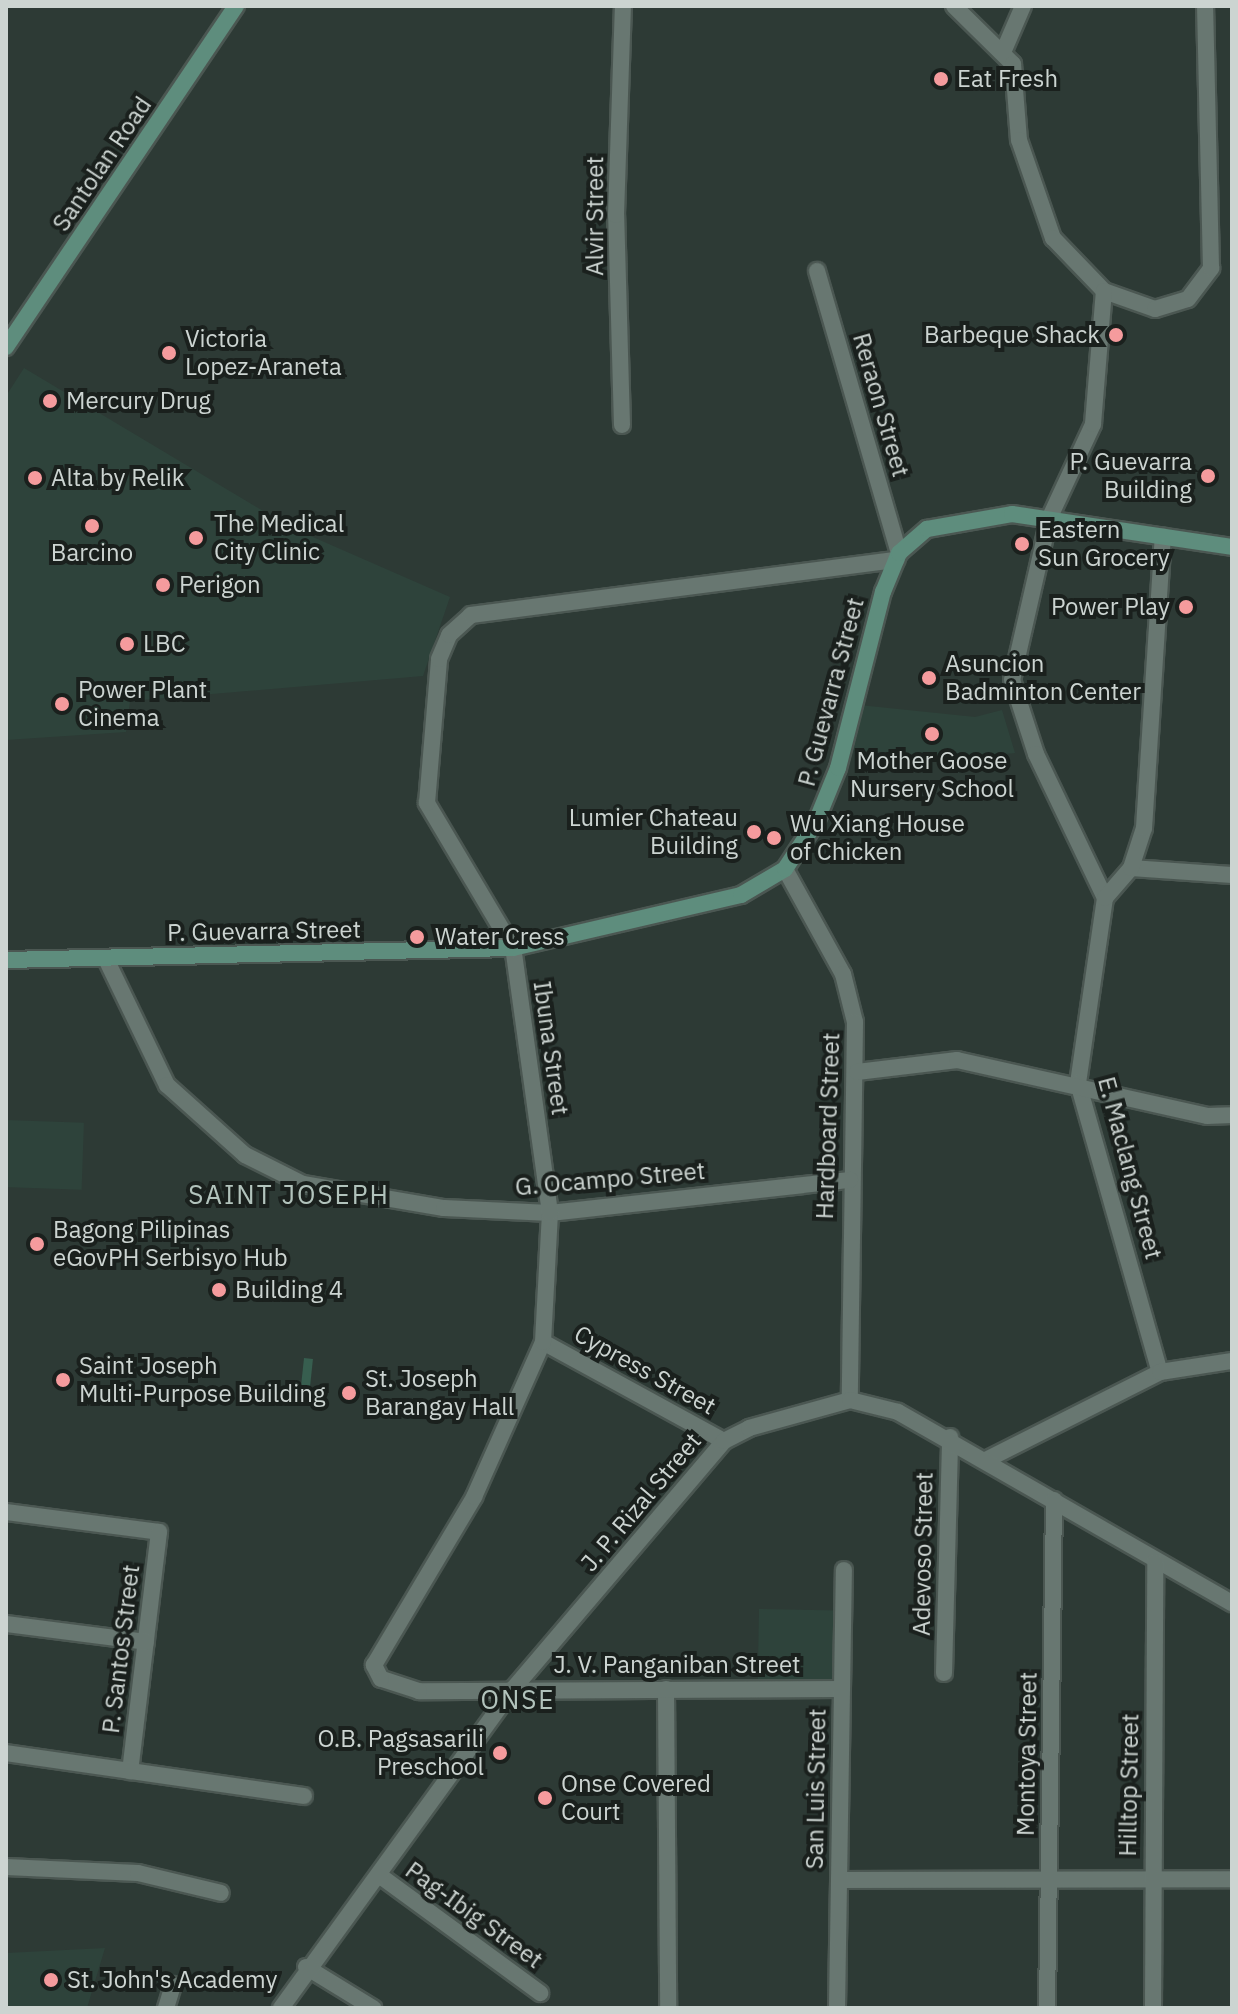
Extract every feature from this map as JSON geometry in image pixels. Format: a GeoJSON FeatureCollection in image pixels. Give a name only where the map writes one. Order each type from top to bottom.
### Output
{"type":"FeatureCollection","features":[{"type":"Feature","properties":{"kind":"main road","name":"Santolan Road"},"geometry":{"type":"LineString","coordinates":[[6,347],[236,6]]}},
{"type":"Feature","properties":{"kind":"main road"},"geometry":{"type":"LineString","coordinates":[[898,556],[927,529],[960,519],[1049,519],[1232,547]]}},
{"type":"Feature","properties":{"kind":"main road","name":"P. Guevarra Street"},"geometry":{"type":"LineString","coordinates":[[6,960],[513,948],[741,895],[785,869],[828,798],[898,556]]}},
{"type":"Feature","properties":{"kind":"street","name":"Alvir Street"},"geometry":{"type":"LineString","coordinates":[[622,425],[616,215],[623,6]]}},
{"type":"Feature","properties":{"kind":"street"},"geometry":{"type":"LineString","coordinates":[[954,6],[1004,50],[1015,72],[1019,140],[1042,219],[1104,291],[1132,305],[1174,307],[1201,288],[1211,268],[1205,6]]}},
{"type":"Feature","properties":{"kind":"street"},"geometry":{"type":"LineString","coordinates":[[1004,50],[1023,6]]}},
{"type":"Feature","properties":{"kind":"street","name":"Reraon Street"},"geometry":{"type":"LineString","coordinates":[[817,271],[898,556]]}},
{"type":"Feature","properties":{"kind":"street"},"geometry":{"type":"LineString","coordinates":[[1104,291],[1093,424],[1049,519],[1012,680],[1036,754],[1105,898],[1131,868],[1150,789],[1163,537]]}},
{"type":"Feature","properties":{"kind":"street","name":"Ibuna Street"},"geometry":{"type":"LineString","coordinates":[[513,1689],[419,1691],[381,1679],[374,1665],[474,1497],[543,1342],[550,1213],[513,948],[427,803],[439,659],[457,623],[482,613],[898,556]]}},
{"type":"Feature","properties":{"kind":"street"},"geometry":{"type":"LineString","coordinates":[[1131,868],[1232,875]]}},
{"type":"Feature","properties":{"kind":"street","name":"Hardboard Street"},"geometry":{"type":"LineString","coordinates":[[785,869],[843,974],[857,1072],[850,1180],[850,1400]]}},
{"type":"Feature","properties":{"kind":"street","name":"E. Maclang Street"},"geometry":{"type":"LineString","coordinates":[[1105,898],[1078,1083],[1160,1372]]}},
{"type":"Feature","properties":{"kind":"street","name":"G. Ocampo Street"},"geometry":{"type":"LineString","coordinates":[[106,959],[167,1085],[208,1128],[263,1165],[347,1197],[550,1213],[850,1180]]}},
{"type":"Feature","properties":{"kind":"street"},"geometry":{"type":"LineString","coordinates":[[857,1072],[957,1060],[1078,1083],[1207,1116],[1232,1115]]}},
{"type":"Feature","properties":{"kind":"street","name":"Cypress Street"},"geometry":{"type":"LineString","coordinates":[[543,1342],[724,1441]]}},
{"type":"Feature","properties":{"kind":"street"},"geometry":{"type":"LineString","coordinates":[[986,1460],[1160,1372],[1232,1361]]}},
{"type":"Feature","properties":{"kind":"street"},"geometry":{"type":"LineString","coordinates":[[850,1400],[950,1437],[1155,1562],[1232,1603]]}},
{"type":"Feature","properties":{"kind":"street","name":"J. P. Rizal Street"},"geometry":{"type":"LineString","coordinates":[[281,2008],[306,1967],[379,1875],[513,1689],[724,1441],[850,1400]]}},
{"type":"Feature","properties":{"kind":"street","name":"Adevoso Street"},"geometry":{"type":"LineString","coordinates":[[944,1673],[950,1437]]}},
{"type":"Feature","properties":{"kind":"street","name":"Montoya Street"},"geometry":{"type":"LineString","coordinates":[[1047,2008],[1054,1500]]}},
{"type":"Feature","properties":{"kind":"street","name":"P. Santos Street"},"geometry":{"type":"LineString","coordinates":[[6,1512],[159,1532],[130,1771]]}},
{"type":"Feature","properties":{"kind":"street","name":"Hilltop Street"},"geometry":{"type":"LineString","coordinates":[[1153,2008],[1155,1562]]}},
{"type":"Feature","properties":{"kind":"street","name":"San Luis Street"},"geometry":{"type":"LineString","coordinates":[[837,2008],[844,1570]]}},
{"type":"Feature","properties":{"kind":"street"},"geometry":{"type":"LineString","coordinates":[[6,1624],[146,1642]]}},
{"type":"Feature","properties":{"kind":"street","name":"J. V. Panganiban Street"},"geometry":{"type":"LineString","coordinates":[[513,1689],[841,1689]]}},
{"type":"Feature","properties":{"kind":"street"},"geometry":{"type":"LineString","coordinates":[[666,1689],[668,2008]]}},
{"type":"Feature","properties":{"kind":"street"},"geometry":{"type":"LineString","coordinates":[[6,1753],[304,1796]]}},
{"type":"Feature","properties":{"kind":"street"},"geometry":{"type":"LineString","coordinates":[[6,1867],[138,1873],[221,1893]]}},
{"type":"Feature","properties":{"kind":"street","name":"Pag-Ibig Street"},"geometry":{"type":"LineString","coordinates":[[379,1875],[540,1993]]}},
{"type":"Feature","properties":{"kind":"street"},"geometry":{"type":"LineString","coordinates":[[839,1880],[1232,1879]]}},
{"type":"Feature","properties":{"kind":"street"},"geometry":{"type":"LineString","coordinates":[[306,1967],[373,2008]]}},
{"type":"Feature","properties":{"kind":"street"},"geometry":{"type":"LineString","coordinates":[[166,2008],[173,1985]]}},
{"type":"Feature","properties":{"kind":"shaded area"},"geometry":{"type":"Polygon","coordinates":[[[24,368],[290,527],[450,597],[423,676],[130,701],[126,732],[6,740],[6,396],[24,368]]]}},
{"type":"Feature","properties":{"kind":"shaded area","name":"Mother Goose Nursery School"},"geometry":{"type":"Polygon","coordinates":[[[859,705],[975,717],[1002,710],[1015,753],[966,758],[852,750],[859,705]]]}},
{"type":"Feature","properties":{"kind":"shaded area"},"geometry":{"type":"Polygon","coordinates":[[[6,1120],[84,1123],[82,1190],[6,1187],[6,1120]]]}},
{"type":"Feature","properties":{"kind":"shaded area"},"geometry":{"type":"Polygon","coordinates":[[[759,1609],[838,1610],[837,1683],[758,1682],[759,1609]]]}},
{"type":"Feature","properties":{"kind":"shaded area","name":"St. John's Academy"},"geometry":{"type":"Polygon","coordinates":[[[105,1948],[87,2008],[6,2008],[6,1953],[105,1948]]]}},
{"type":"Feature","properties":{"kind":"green space"},"geometry":{"type":"Polygon","coordinates":[[[304,1358],[313,1359],[310,1388],[301,1387],[304,1358]]]}},
{"type":"Feature","properties":{"kind":"place","name":"Eat Fresh"},"geometry":{"type":"Point","coordinates":[941,79]}},
{"type":"Feature","properties":{"kind":"place","name":"Barbeque Shack"},"geometry":{"type":"Point","coordinates":[1116,335]}},
{"type":"Feature","properties":{"kind":"place","name":"Victoria Lopez-Araneta"},"geometry":{"type":"Point","coordinates":[169,353]}},
{"type":"Feature","properties":{"kind":"place","name":"Mercury Drug"},"geometry":{"type":"Point","coordinates":[50,401]}},
{"type":"Feature","properties":{"kind":"place","name":"P. Guevarra Building"},"geometry":{"type":"Point","coordinates":[1208,476]}},
{"type":"Feature","properties":{"kind":"place","name":"Alta by Relik"},"geometry":{"type":"Point","coordinates":[35,478]}},
{"type":"Feature","properties":{"kind":"place","name":"Barcino"},"geometry":{"type":"Point","coordinates":[92,526]}},
{"type":"Feature","properties":{"kind":"place","name":"The Medical City Clinic"},"geometry":{"type":"Point","coordinates":[196,538]}},
{"type":"Feature","properties":{"kind":"place","name":"Eastern Sun Grocery"},"geometry":{"type":"Point","coordinates":[1022,544]}},
{"type":"Feature","properties":{"kind":"place","name":"Perigon"},"geometry":{"type":"Point","coordinates":[163,585]}},
{"type":"Feature","properties":{"kind":"place","name":"Power Play"},"geometry":{"type":"Point","coordinates":[1186,607]}},
{"type":"Feature","properties":{"kind":"place","name":"LBC"},"geometry":{"type":"Point","coordinates":[127,644]}},
{"type":"Feature","properties":{"kind":"place","name":"Asuncion Badminton Center"},"geometry":{"type":"Point","coordinates":[929,678]}},
{"type":"Feature","properties":{"kind":"place","name":"Power Plant Cinema"},"geometry":{"type":"Point","coordinates":[62,704]}},
{"type":"Feature","properties":{"kind":"place","name":"Mother Goose Nursery School"},"geometry":{"type":"Point","coordinates":[932,734]}},
{"type":"Feature","properties":{"kind":"place","name":"Lumier Chateau Building"},"geometry":{"type":"Point","coordinates":[754,832]}},
{"type":"Feature","properties":{"kind":"place","name":"Wu Xiang House of Chicken"},"geometry":{"type":"Point","coordinates":[774,838]}},
{"type":"Feature","properties":{"kind":"place","name":"Water Cress"},"geometry":{"type":"Point","coordinates":[417,937]}},
{"type":"Feature","properties":{"kind":"place","name":"Bagong Pilipinas eGovPH Serbisyo Hub"},"geometry":{"type":"Point","coordinates":[37,1244]}},
{"type":"Feature","properties":{"kind":"place","name":"Building 4"},"geometry":{"type":"Point","coordinates":[219,1290]}},
{"type":"Feature","properties":{"kind":"place","name":"Saint Joseph Multi-Purpose Building"},"geometry":{"type":"Point","coordinates":[63,1380]}},
{"type":"Feature","properties":{"kind":"place","name":"St. Joseph Barangay Hall"},"geometry":{"type":"Point","coordinates":[349,1393]}},
{"type":"Feature","properties":{"kind":"place","name":"O.B. Pagsasarili Preschool"},"geometry":{"type":"Point","coordinates":[500,1753]}},
{"type":"Feature","properties":{"kind":"place","name":"Onse Covered Court"},"geometry":{"type":"Point","coordinates":[545,1798]}},
{"type":"Feature","properties":{"kind":"place","name":"St. John's Academy"},"geometry":{"type":"Point","coordinates":[51,1980]}},
{"type":"Feature","properties":{"kind":"district","name":"SAINT JOSEPH"},"geometry":{"type":"Point","coordinates":[289,1195]}},
{"type":"Feature","properties":{"kind":"district","name":"ONSE"},"geometry":{"type":"Point","coordinates":[518,1700]}}]}
